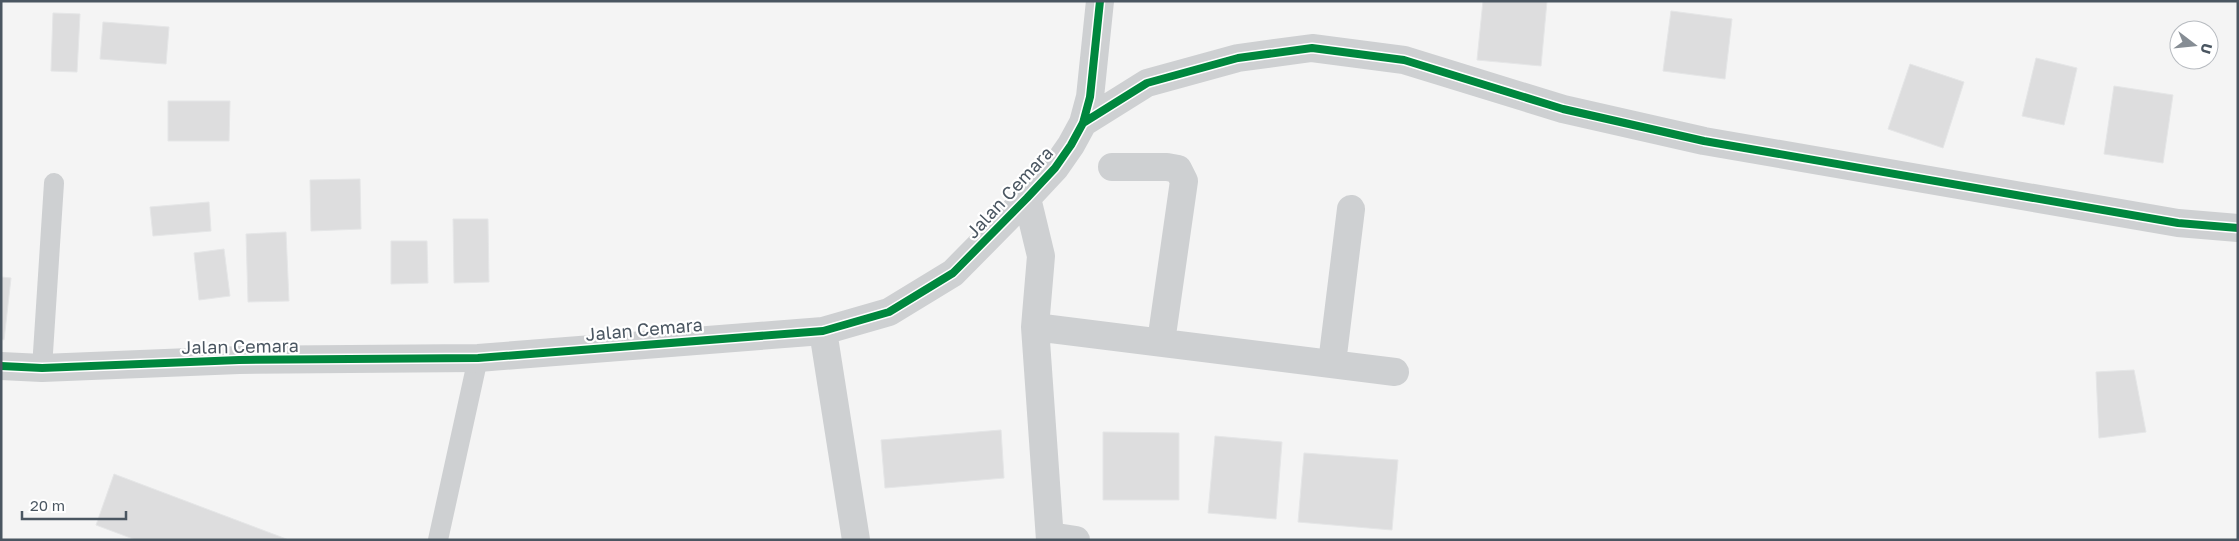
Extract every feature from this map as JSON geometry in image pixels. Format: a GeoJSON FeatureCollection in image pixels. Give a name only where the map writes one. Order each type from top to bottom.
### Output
{"type":"FeatureCollection","features":[{"type":"Feature","properties":{"kind":"street","name":"Jalan Cemara"},"geometry":{"type":"LineString","coordinates":[[1,366],[42,368],[240,360],[478,358],[823,331],[889,312],[953,273],[1055,168],[1071,145],[1083,123],[1090,97],[1100,1]]}},
{"type":"Feature","properties":{"kind":"street"},"geometry":{"type":"LineString","coordinates":[[1083,123],[1147,83],[1238,58],[1312,48],[1404,60],[1563,108],[1704,141],[2178,223],[2238,228]]}},
{"type":"Feature","properties":{"kind":"street"},"geometry":{"type":"LineString","coordinates":[[1112,167],[1167,167],[1178,169],[1184,181],[1162,342]]}},
{"type":"Feature","properties":{"kind":"street"},"geometry":{"type":"LineString","coordinates":[[1027,198],[1041,256],[1035,328],[1059,539]]}},
{"type":"Feature","properties":{"kind":"street"},"geometry":{"type":"LineString","coordinates":[[1332,363],[1351,209]]}},
{"type":"Feature","properties":{"kind":"street"},"geometry":{"type":"LineString","coordinates":[[1035,328],[1162,342],[1395,372]]}},
{"type":"Feature","properties":{"kind":"street"},"geometry":{"type":"LineString","coordinates":[[823,331],[856,540]]}},
{"type":"Feature","properties":{"kind":"lane"},"geometry":{"type":"LineString","coordinates":[[42,368],[54,183]]}},
{"type":"Feature","properties":{"kind":"lane"},"geometry":{"type":"LineString","coordinates":[[438,540],[478,358]]}},
{"type":"Feature","properties":{"kind":"building"},"geometry":{"type":"Polygon","coordinates":[[[1483,1],[1547,1],[1541,66],[1477,60],[1483,1]]]}},
{"type":"Feature","properties":{"kind":"building"},"geometry":{"type":"Polygon","coordinates":[[[1671,11],[1732,19],[1725,79],[1663,71],[1671,11]]]}},
{"type":"Feature","properties":{"kind":"building"},"geometry":{"type":"Polygon","coordinates":[[[53,13],[80,14],[77,72],[51,71],[53,13]]]}},
{"type":"Feature","properties":{"kind":"building"},"geometry":{"type":"Polygon","coordinates":[[[103,22],[169,27],[166,64],[100,59],[103,22]]]}},
{"type":"Feature","properties":{"kind":"building"},"geometry":{"type":"Polygon","coordinates":[[[2036,58],[2077,68],[2064,125],[2022,116],[2036,58]]]}},
{"type":"Feature","properties":{"kind":"building"},"geometry":{"type":"Polygon","coordinates":[[[1910,64],[1964,82],[1943,148],[1888,129],[1910,64]]]}},
{"type":"Feature","properties":{"kind":"building"},"geometry":{"type":"Polygon","coordinates":[[[2114,86],[2173,95],[2163,163],[2104,154],[2114,86]]]}},
{"type":"Feature","properties":{"kind":"building"},"geometry":{"type":"Polygon","coordinates":[[[168,101],[230,101],[229,141],[168,141],[168,101]]]}},
{"type":"Feature","properties":{"kind":"building"},"geometry":{"type":"Polygon","coordinates":[[[360,179],[361,229],[311,231],[310,180],[360,179]]]}},
{"type":"Feature","properties":{"kind":"building"},"geometry":{"type":"Polygon","coordinates":[[[209,202],[211,231],[153,236],[150,207],[209,202]]]}},
{"type":"Feature","properties":{"kind":"building"},"geometry":{"type":"Polygon","coordinates":[[[453,219],[488,219],[489,282],[454,283],[453,219]]]}},
{"type":"Feature","properties":{"kind":"building"},"geometry":{"type":"Polygon","coordinates":[[[286,232],[289,301],[248,302],[246,234],[286,232]]]}},
{"type":"Feature","properties":{"kind":"building"},"geometry":{"type":"Polygon","coordinates":[[[391,241],[427,241],[428,283],[391,284],[391,241]]]}},
{"type":"Feature","properties":{"kind":"building"},"geometry":{"type":"Polygon","coordinates":[[[224,249],[230,296],[199,300],[194,253],[224,249]]]}},
{"type":"Feature","properties":{"kind":"building"},"geometry":{"type":"Polygon","coordinates":[[[1,277],[11,278],[4,340],[1,339],[1,277]]]}},
{"type":"Feature","properties":{"kind":"building"},"geometry":{"type":"Polygon","coordinates":[[[2134,370],[2146,432],[2099,438],[2096,372],[2134,370]]]}},
{"type":"Feature","properties":{"kind":"building"},"geometry":{"type":"Polygon","coordinates":[[[1001,430],[1004,478],[885,488],[881,440],[1001,430]]]}},
{"type":"Feature","properties":{"kind":"building"},"geometry":{"type":"Polygon","coordinates":[[[1103,432],[1179,433],[1179,500],[1103,500],[1103,432]]]}},
{"type":"Feature","properties":{"kind":"building"},"geometry":{"type":"Polygon","coordinates":[[[1215,436],[1282,442],[1276,519],[1208,513],[1215,436]]]}},
{"type":"Feature","properties":{"kind":"building"},"geometry":{"type":"Polygon","coordinates":[[[1304,453],[1398,460],[1392,530],[1298,522],[1304,453]]]}},
{"type":"Feature","properties":{"kind":"building"},"geometry":{"type":"Polygon","coordinates":[[[114,474],[289,540],[136,540],[96,525],[114,474]]]}},
{"type":"Feature","properties":{"kind":"cycle path"},"geometry":{"type":"LineString","coordinates":[[1,366],[42,368],[239,360],[478,358],[823,331],[889,312],[953,273],[1055,168],[1071,145],[1083,123],[1090,97],[1100,1]]}},
{"type":"Feature","properties":{"kind":"cycle path"},"geometry":{"type":"LineString","coordinates":[[1083,123],[1147,83],[1238,58],[1312,48],[1404,60],[1563,109],[1704,141],[2178,223],[2238,228]]}}]}
